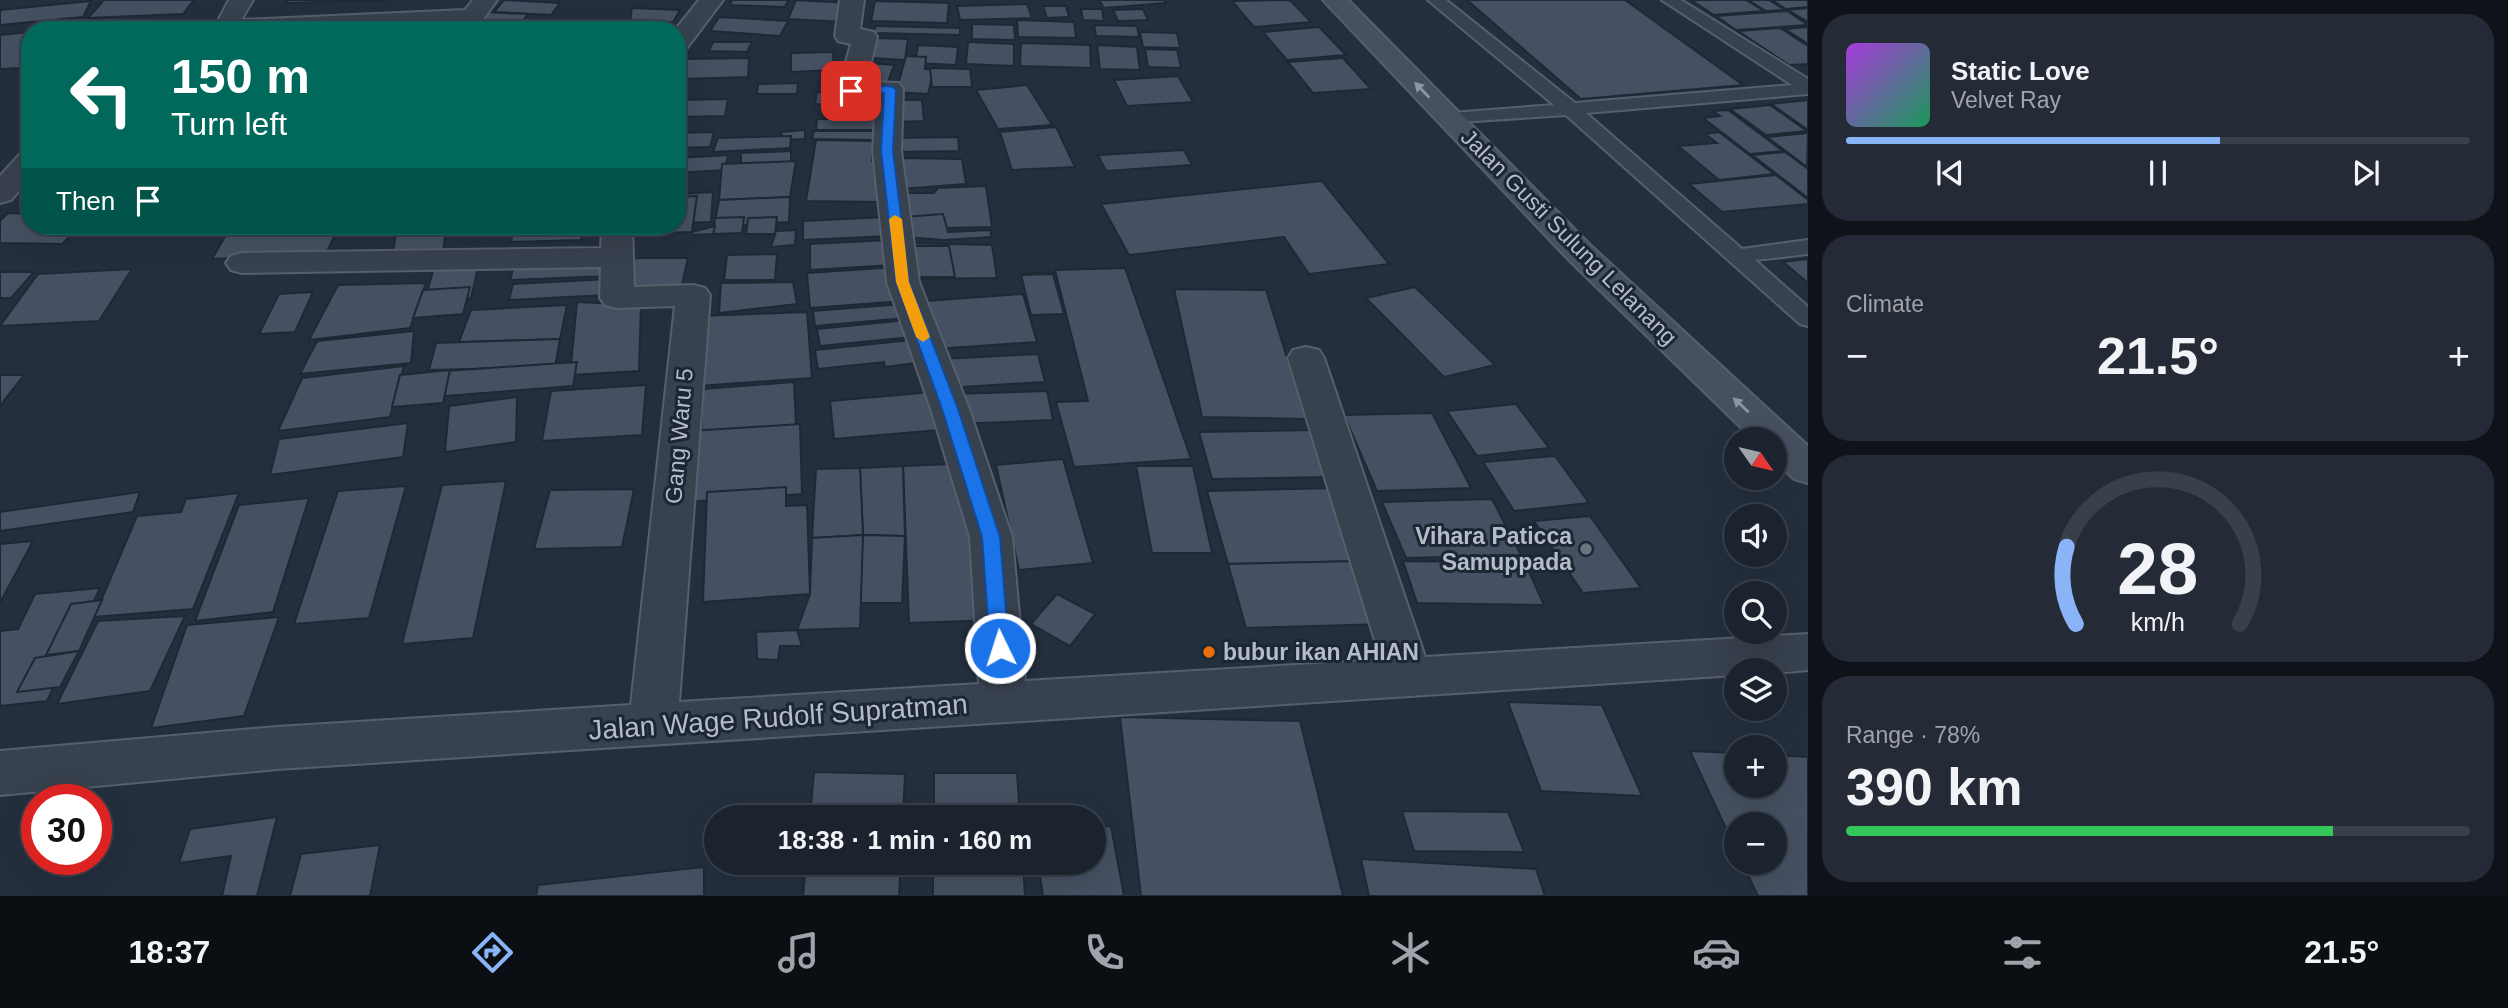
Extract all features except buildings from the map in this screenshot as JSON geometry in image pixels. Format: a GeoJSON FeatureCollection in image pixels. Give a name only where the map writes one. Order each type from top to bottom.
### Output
{"type":"FeatureCollection","features":[{"type":"Feature","properties":{"kind":"street"},"geometry":{"type":"LineString","coordinates":[[228,21],[241,0]]}},
{"type":"Feature","properties":{"kind":"street"},"geometry":{"type":"LineString","coordinates":[[411,21],[472,18],[485,0]]}},
{"type":"Feature","properties":{"kind":"street"},"geometry":{"type":"LineString","coordinates":[[686,32],[711,0]]}},
{"type":"Feature","properties":{"kind":"street"},"geometry":{"type":"LineString","coordinates":[[852,0],[847,36],[865,37],[851,91],[890,89],[887,151],[903,282],[950,409],[991,537],[1004,703]]}},
{"type":"Feature","properties":{"kind":"street","name":"Jalan Gusti Sulung Lelanang"},"geometry":{"type":"LineString","coordinates":[[1335,0],[1579,252],[1808,469]]}},
{"type":"Feature","properties":{"kind":"street"},"geometry":{"type":"LineString","coordinates":[[10,193],[21,175]]}},
{"type":"Feature","properties":{"kind":"street"},"geometry":{"type":"LineString","coordinates":[[242,263],[617,241]]}},
{"type":"Feature","properties":{"kind":"street","name":"Gang Waru 5"},"geometry":{"type":"LineString","coordinates":[[617,241],[617,298],[694,295],[676,437],[670,547],[653,726]]}},
{"type":"Feature","properties":{"kind":"street"},"geometry":{"type":"LineString","coordinates":[[1306,358],[1409,677]]}},
{"type":"Feature","properties":{"kind":"street","name":"Jalan Wage Rudolf Supratman"},"geometry":{"type":"LineString","coordinates":[[0,773],[277,748],[1808,652]]}},
{"type":"Feature","properties":{"kind":"lane"},"geometry":{"type":"LineString","coordinates":[[1436,0],[1568,107],[1808,319]]}},
{"type":"Feature","properties":{"kind":"lane"},"geometry":{"type":"LineString","coordinates":[[1670,0],[1808,88]]}},
{"type":"Feature","properties":{"kind":"lane"},"geometry":{"type":"LineString","coordinates":[[1451,119],[1808,88]]}},
{"type":"Feature","properties":{"kind":"lane"},"geometry":{"type":"LineString","coordinates":[[1738,256],[1808,247]]}},
{"type":"Feature","properties":{"kind":"slow traffic"},"geometry":{"type":"LineString","coordinates":[[895,219],[903,282],[923,337]]}},
{"type":"Feature","properties":{"kind":"place","name":"Vihara Paticca Samuppada"},"geometry":{"type":"Point","coordinates":[1586,549]}},
{"type":"Feature","properties":{"kind":"place","name":"bubur ikan AHIAN"},"geometry":{"type":"Point","coordinates":[1209,652]}},
{"type":"Feature","properties":{"kind":"route"},"geometry":{"type":"LineString","coordinates":[[851,91],[890,89],[887,151],[903,282],[950,409],[991,537],[1000,648]]}}]}
